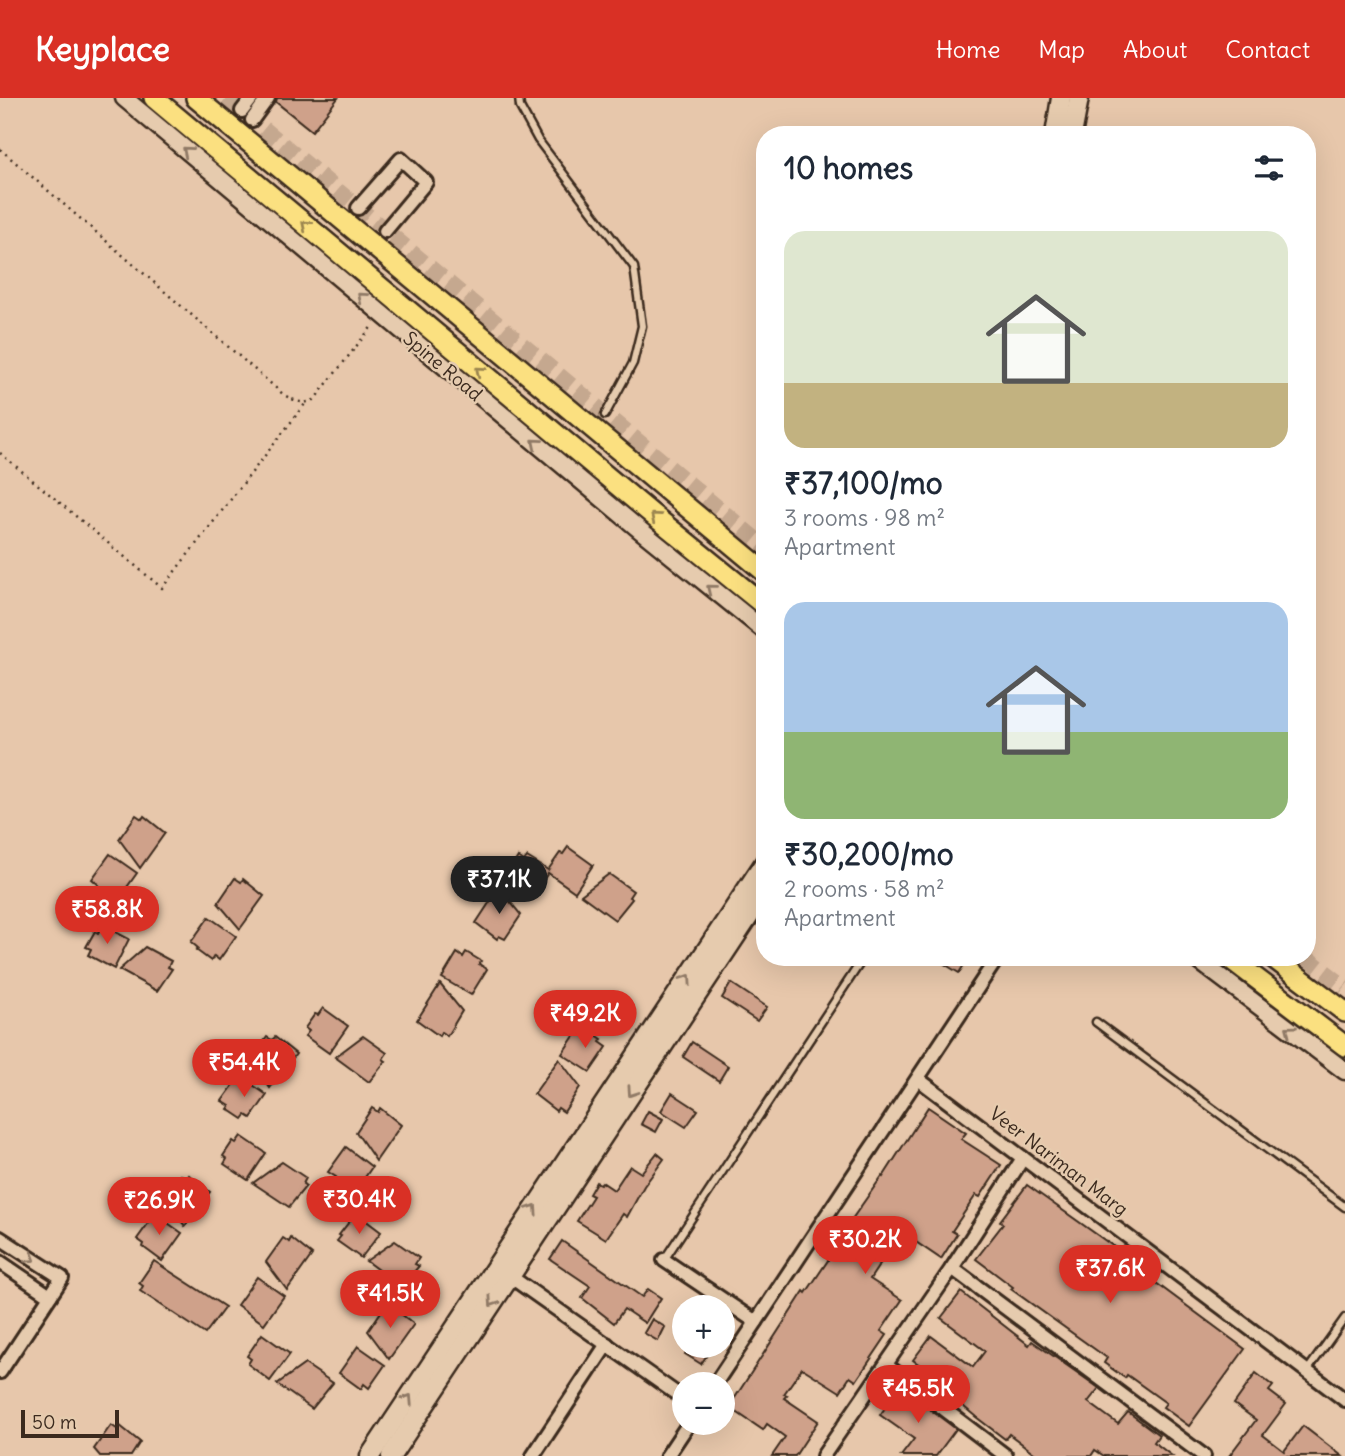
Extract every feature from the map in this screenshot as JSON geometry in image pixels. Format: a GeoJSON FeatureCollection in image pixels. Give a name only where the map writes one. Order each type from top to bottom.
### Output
{"type":"FeatureCollection","features":[{"type":"Feature","properties":{"kind":"main road","name":"Spine Road"},"geometry":{"type":"LineString","coordinates":[[154,98],[653,516],[756,599]]}},
{"type":"Feature","properties":{"kind":"main road"},"geometry":{"type":"LineString","coordinates":[[196,98],[756,565]]}},
{"type":"Feature","properties":{"kind":"main road"},"geometry":{"type":"LineString","coordinates":[[1056,126],[1061,98]]}},
{"type":"Feature","properties":{"kind":"main road"},"geometry":{"type":"LineString","coordinates":[[1074,126],[1079,98]]}},
{"type":"Feature","properties":{"kind":"main road"},"geometry":{"type":"LineString","coordinates":[[391,1456],[503,1271],[756,876]]}},
{"type":"Feature","properties":{"kind":"main road"},"geometry":{"type":"LineString","coordinates":[[370,1456],[503,1271],[756,905]]}},
{"type":"Feature","properties":{"kind":"main road"},"geometry":{"type":"LineString","coordinates":[[1240,966],[1345,1046]]}},
{"type":"Feature","properties":{"kind":"main road"},"geometry":{"type":"LineString","coordinates":[[1284,966],[1345,1012]]}},
{"type":"Feature","properties":{"kind":"street","name":"Spine Road"},"geometry":{"type":"LineString","coordinates":[[124,98],[640,530],[756,624]]}},
{"type":"Feature","properties":{"kind":"street"},"geometry":{"type":"LineString","coordinates":[[252,98],[247,115],[268,98]]}},
{"type":"Feature","properties":{"kind":"street"},"geometry":{"type":"LineString","coordinates":[[358,208],[401,159],[426,181],[386,231]]}},
{"type":"Feature","properties":{"kind":"street"},"geometry":{"type":"LineString","coordinates":[[723,1372],[992,966]]}},
{"type":"Feature","properties":{"kind":"street"},"geometry":{"type":"LineString","coordinates":[[1206,966],[1345,1071]]}},
{"type":"Feature","properties":{"kind":"street","name":"Veer Nariman Marg"},"geometry":{"type":"LineString","coordinates":[[918,1079],[1345,1400]]}},
{"type":"Feature","properties":{"kind":"street"},"geometry":{"type":"LineString","coordinates":[[823,1456],[952,1268],[1023,1158]]}},
{"type":"Feature","properties":{"kind":"street"},"geometry":{"type":"LineString","coordinates":[[0,1238],[62,1278],[0,1372]]}},
{"type":"Feature","properties":{"kind":"street"},"geometry":{"type":"LineString","coordinates":[[664,1261],[756,1322]]}},
{"type":"Feature","properties":{"kind":"street"},"geometry":{"type":"LineString","coordinates":[[0,1262],[50,1296]]}},
{"type":"Feature","properties":{"kind":"street"},"geometry":{"type":"LineString","coordinates":[[952,1268],[1204,1456]]}},
{"type":"Feature","properties":{"kind":"street"},"geometry":{"type":"LineString","coordinates":[[503,1271],[672,1390]]}},
{"type":"Feature","properties":{"kind":"street"},"geometry":{"type":"LineString","coordinates":[[533,1456],[607,1344]]}},
{"type":"Feature","properties":{"kind":"street"},"geometry":{"type":"LineString","coordinates":[[886,1365],[1006,1456]]}},
{"type":"Feature","properties":{"kind":"street"},"geometry":{"type":"LineString","coordinates":[[667,1456],[681,1435]]}},
{"type":"Feature","properties":{"kind":"lane"},"geometry":{"type":"LineString","coordinates":[[519,98],[520,107],[538,141],[634,267],[642,326],[633,363],[605,415]]}},
{"type":"Feature","properties":{"kind":"lane"},"geometry":{"type":"LineString","coordinates":[[664,1261],[858,966]]}},
{"type":"Feature","properties":{"kind":"lane"},"geometry":{"type":"LineString","coordinates":[[1096,1022],[1345,1208]]}},
{"type":"Feature","properties":{"kind":"lane"},"geometry":{"type":"LineString","coordinates":[[1307,1371],[1345,1318]]}},
{"type":"Feature","properties":{"kind":"path"},"geometry":{"type":"LineString","coordinates":[[0,149],[284,395],[304,404]]}},
{"type":"Feature","properties":{"kind":"path"},"geometry":{"type":"LineString","coordinates":[[0,453],[162,589],[304,404],[314,400],[382,314]]}},
{"type":"Feature","properties":{"kind":"building"},"geometry":{"type":"Polygon","coordinates":[[[277,98],[338,98],[312,131],[276,102],[277,98]]]}},
{"type":"Feature","properties":{"kind":"building"},"geometry":{"type":"Polygon","coordinates":[[[136,815],[142,819],[144,816],[165,833],[140,868],[119,839],[136,815]]]}},
{"type":"Feature","properties":{"kind":"building"},"geometry":{"type":"Polygon","coordinates":[[[568,847],[593,865],[575,892],[548,873],[530,900],[503,881],[518,857],[524,861],[527,857],[548,870],[568,847]]]}},
{"type":"Feature","properties":{"kind":"building"},"geometry":{"type":"Polygon","coordinates":[[[110,854],[137,873],[120,897],[115,893],[112,897],[97,887],[99,885],[92,879],[110,854]]]}},
{"type":"Feature","properties":{"kind":"building"},"geometry":{"type":"Polygon","coordinates":[[[609,874],[633,891],[629,897],[632,899],[615,920],[581,895],[609,874]]]}},
{"type":"Feature","properties":{"kind":"building"},"geometry":{"type":"Polygon","coordinates":[[[235,878],[241,882],[243,879],[264,896],[240,929],[218,903],[235,878]]]}},
{"type":"Feature","properties":{"kind":"building"},"geometry":{"type":"Polygon","coordinates":[[[499,888],[521,915],[505,939],[499,936],[497,939],[476,923],[499,888]]]}},
{"type":"Feature","properties":{"kind":"building"},"geometry":{"type":"Polygon","coordinates":[[[209,917],[236,936],[219,960],[214,956],[211,961],[196,950],[198,948],[191,942],[209,917]]]}},
{"type":"Feature","properties":{"kind":"building"},"geometry":{"type":"Polygon","coordinates":[[[102,925],[129,939],[114,969],[88,955],[91,949],[86,947],[95,931],[98,933],[102,925]]]}},
{"type":"Feature","properties":{"kind":"building"},"geometry":{"type":"Polygon","coordinates":[[[145,947],[171,961],[168,967],[172,969],[157,991],[119,970],[145,947]]]}},
{"type":"Feature","properties":{"kind":"building"},"geometry":{"type":"Polygon","coordinates":[[[466,952],[481,961],[479,964],[487,969],[471,995],[442,978],[457,953],[463,957],[466,952]]]}},
{"type":"Feature","properties":{"kind":"building"},"geometry":{"type":"Polygon","coordinates":[[[948,966],[963,966],[959,973],[948,966]]]}},
{"type":"Feature","properties":{"kind":"building"},"geometry":{"type":"Polygon","coordinates":[[[731,983],[767,1007],[757,1021],[722,998],[731,983]]]}},
{"type":"Feature","properties":{"kind":"building"},"geometry":{"type":"Polygon","coordinates":[[[440,984],[462,1011],[447,1036],[441,1032],[439,1036],[417,1020],[440,984]]]}},
{"type":"Feature","properties":{"kind":"building"},"geometry":{"type":"Polygon","coordinates":[[[323,1008],[348,1026],[329,1053],[305,1036],[309,1031],[305,1028],[323,1008]]]}},
{"type":"Feature","properties":{"kind":"building"},"geometry":{"type":"Polygon","coordinates":[[[587,1029],[602,1039],[600,1042],[607,1047],[590,1072],[562,1054],[578,1030],[584,1033],[587,1029]]]}},
{"type":"Feature","properties":{"kind":"building"},"geometry":{"type":"Polygon","coordinates":[[[363,1036],[387,1053],[383,1059],[386,1061],[369,1082],[335,1057],[363,1036]]]}},
{"type":"Feature","properties":{"kind":"building"},"geometry":{"type":"Polygon","coordinates":[[[267,1037],[272,1040],[275,1037],[296,1054],[270,1088],[250,1061],[267,1037]]]}},
{"type":"Feature","properties":{"kind":"building"},"geometry":{"type":"Polygon","coordinates":[[[692,1042],[728,1066],[719,1081],[683,1057],[692,1042]]]}},
{"type":"Feature","properties":{"kind":"building"},"geometry":{"type":"Polygon","coordinates":[[[559,1059],[580,1087],[564,1112],[558,1108],[556,1111],[534,1094],[559,1059]]]}},
{"type":"Feature","properties":{"kind":"building"},"geometry":{"type":"Polygon","coordinates":[[[240,1076],[267,1095],[251,1118],[246,1115],[243,1119],[228,1109],[230,1106],[222,1101],[240,1076]]]}},
{"type":"Feature","properties":{"kind":"building"},"geometry":{"type":"Polygon","coordinates":[[[672,1093],[698,1110],[686,1127],[661,1111],[672,1093]]]}},
{"type":"Feature","properties":{"kind":"building"},"geometry":{"type":"Polygon","coordinates":[[[928,1107],[966,1133],[961,1139],[1001,1165],[980,1197],[976,1195],[952,1231],[957,1234],[941,1259],[901,1232],[870,1279],[902,1300],[881,1331],[887,1335],[856,1381],[850,1377],[840,1392],[802,1368],[784,1398],[818,1421],[795,1456],[772,1456],[785,1437],[767,1424],[763,1430],[735,1411],[735,1398],[804,1291],[806,1293],[839,1244],[836,1242],[883,1177],[928,1107]]]}},
{"type":"Feature","properties":{"kind":"building"},"geometry":{"type":"Polygon","coordinates":[[[372,1108],[378,1112],[380,1108],[401,1125],[376,1161],[356,1132],[372,1108]]]}},
{"type":"Feature","properties":{"kind":"building"},"geometry":{"type":"Polygon","coordinates":[[[648,1111],[663,1119],[656,1132],[641,1124],[648,1111]]]}},
{"type":"Feature","properties":{"kind":"building"},"geometry":{"type":"Polygon","coordinates":[[[241,1136],[266,1153],[248,1180],[224,1164],[227,1159],[223,1156],[233,1141],[236,1143],[241,1136]]]}},
{"type":"Feature","properties":{"kind":"building"},"geometry":{"type":"Polygon","coordinates":[[[346,1147],[372,1167],[357,1189],[351,1186],[348,1190],[328,1172],[346,1147]]]}},
{"type":"Feature","properties":{"kind":"building"},"geometry":{"type":"Polygon","coordinates":[[[657,1153],[664,1159],[644,1186],[627,1217],[623,1214],[606,1239],[577,1221],[593,1196],[589,1194],[596,1182],[602,1182],[614,1190],[630,1166],[641,1173],[657,1153]]]}},
{"type":"Feature","properties":{"kind":"building"},"geometry":{"type":"Polygon","coordinates":[[[282,1162],[306,1178],[303,1184],[306,1186],[289,1207],[253,1183],[282,1162]]]}},
{"type":"Feature","properties":{"kind":"building"},"geometry":{"type":"Polygon","coordinates":[[[181,1175],[187,1178],[189,1175],[210,1192],[185,1226],[164,1199],[181,1175]]]}},
{"type":"Feature","properties":{"kind":"building"},"geometry":{"type":"Polygon","coordinates":[[[1027,1185],[1124,1254],[1121,1257],[1245,1349],[1189,1426],[1163,1407],[1166,1403],[1127,1375],[1125,1378],[1104,1363],[1107,1358],[1011,1289],[1013,1287],[976,1259],[1003,1224],[1000,1221],[1027,1185]]]}},
{"type":"Feature","properties":{"kind":"building"},"geometry":{"type":"Polygon","coordinates":[[[356,1213],[381,1232],[361,1258],[337,1241],[356,1213]]]}},
{"type":"Feature","properties":{"kind":"building"},"geometry":{"type":"Polygon","coordinates":[[[155,1214],[182,1233],[162,1261],[137,1239],[155,1214]]]}},
{"type":"Feature","properties":{"kind":"building"},"geometry":{"type":"Polygon","coordinates":[[[283,1238],[289,1242],[291,1238],[312,1255],[287,1290],[266,1262],[283,1238]]]}},
{"type":"Feature","properties":{"kind":"building"},"geometry":{"type":"Polygon","coordinates":[[[395,1241],[419,1258],[415,1264],[419,1266],[401,1287],[366,1261],[395,1241]]]}},
{"type":"Feature","properties":{"kind":"building"},"geometry":{"type":"Polygon","coordinates":[[[562,1241],[642,1297],[648,1289],[661,1298],[645,1323],[624,1309],[614,1323],[582,1298],[590,1286],[550,1259],[562,1241]]]}},
{"type":"Feature","properties":{"kind":"building"},"geometry":{"type":"Polygon","coordinates":[[[154,1261],[225,1307],[205,1334],[140,1291],[143,1286],[139,1283],[154,1261]]]}},
{"type":"Feature","properties":{"kind":"building"},"geometry":{"type":"Polygon","coordinates":[[[257,1277],[284,1296],[264,1324],[237,1305],[257,1277]]]}},
{"type":"Feature","properties":{"kind":"building"},"geometry":{"type":"Polygon","coordinates":[[[961,1292],[1029,1345],[1032,1341],[1099,1388],[1088,1402],[1118,1424],[1128,1412],[1159,1435],[1154,1442],[1172,1456],[1104,1456],[1095,1450],[1091,1456],[1038,1456],[1009,1434],[1005,1439],[976,1417],[951,1396],[955,1391],[913,1360],[931,1336],[973,1367],[985,1351],[941,1318],[961,1292]]]}},
{"type":"Feature","properties":{"kind":"building"},"geometry":{"type":"Polygon","coordinates":[[[385,1306],[390,1310],[392,1307],[414,1324],[389,1359],[368,1331],[385,1306]]]}},
{"type":"Feature","properties":{"kind":"building"},"geometry":{"type":"Polygon","coordinates":[[[652,1319],[665,1327],[658,1341],[644,1333],[652,1319]]]}},
{"type":"Feature","properties":{"kind":"building"},"geometry":{"type":"Polygon","coordinates":[[[262,1334],[290,1354],[270,1381],[248,1364],[251,1359],[247,1356],[262,1334]]]}},
{"type":"Feature","properties":{"kind":"building"},"geometry":{"type":"Polygon","coordinates":[[[358,1346],[385,1365],[369,1388],[364,1384],[361,1389],[339,1373],[358,1346]]]}},
{"type":"Feature","properties":{"kind":"building"},"geometry":{"type":"Polygon","coordinates":[[[691,1358],[705,1358],[701,1364],[691,1358]]]}},
{"type":"Feature","properties":{"kind":"building"},"geometry":{"type":"Polygon","coordinates":[[[305,1364],[333,1383],[312,1409],[277,1384],[305,1364]]]}},
{"type":"Feature","properties":{"kind":"building"},"geometry":{"type":"Polygon","coordinates":[[[1256,1373],[1273,1386],[1269,1391],[1286,1404],[1263,1435],[1284,1451],[1303,1426],[1342,1456],[1229,1456],[1256,1420],[1234,1404],[1256,1373]]]}},
{"type":"Feature","properties":{"kind":"building"},"geometry":{"type":"Polygon","coordinates":[[[900,1387],[956,1429],[936,1456],[901,1456],[914,1439],[880,1415],[900,1387]]]}},
{"type":"Feature","properties":{"kind":"building"},"geometry":{"type":"Polygon","coordinates":[[[111,1425],[117,1429],[119,1425],[140,1442],[131,1456],[100,1456],[94,1449],[111,1425]]]}},
{"type":"Feature","properties":{"kind":"tunnel"},"geometry":{"type":"LineString","coordinates":[[227,98],[756,539]]}},
{"type":"Feature","properties":{"kind":"tunnel"},"geometry":{"type":"LineString","coordinates":[[1316,965],[1345,987]]}}]}
